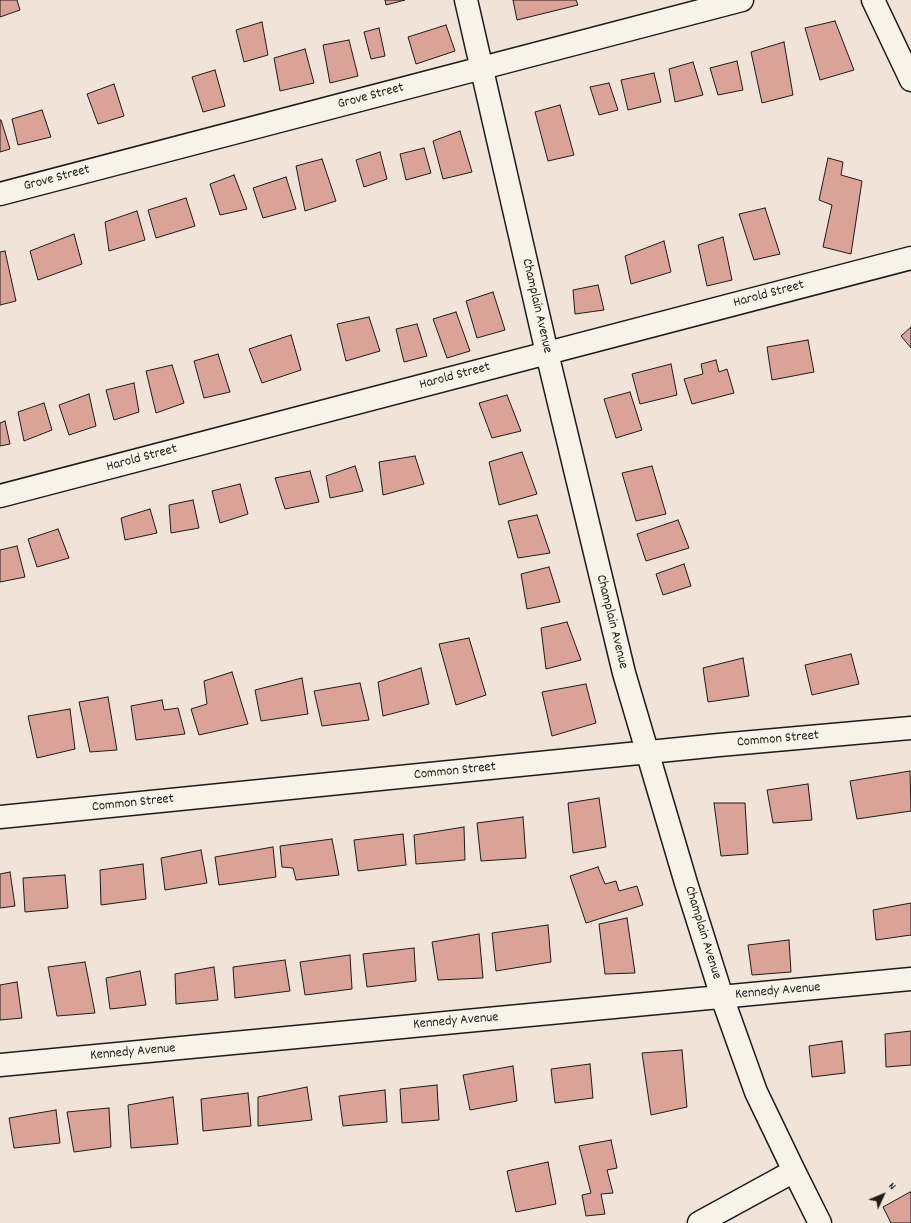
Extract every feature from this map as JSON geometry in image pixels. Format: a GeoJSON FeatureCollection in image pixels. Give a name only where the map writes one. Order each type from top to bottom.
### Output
{"type":"FeatureCollection","features":[{"type":"Feature","properties":{"kind":"street","name":"Champlain Avenue"},"geometry":{"type":"LineString","coordinates":[[466,0],[547,353],[622,666],[690,897],[722,997],[756,1092],[820,1223]]}},
{"type":"Feature","properties":{"kind":"street","name":"Grove Street"},"geometry":{"type":"LineString","coordinates":[[0,194],[742,0]]}},
{"type":"Feature","properties":{"kind":"street"},"geometry":{"type":"LineString","coordinates":[[873,0],[911,80]]}},
{"type":"Feature","properties":{"kind":"street","name":"Harold Street"},"geometry":{"type":"LineString","coordinates":[[0,496],[911,258]]}},
{"type":"Feature","properties":{"kind":"street","name":"Common Street"},"geometry":{"type":"LineString","coordinates":[[0,818],[719,745],[911,728]]}},
{"type":"Feature","properties":{"kind":"street","name":"Kennedy Avenue"},"geometry":{"type":"LineString","coordinates":[[0,1065],[911,979]]}},
{"type":"Feature","properties":{"kind":"street"},"geometry":{"type":"LineString","coordinates":[[699,1223],[794,1171]]}},
{"type":"Feature","properties":{"kind":"building"},"geometry":{"type":"Polygon","coordinates":[[[0,0],[17,0],[20,10],[0,17],[0,0]]]}},
{"type":"Feature","properties":{"kind":"building"},"geometry":{"type":"Polygon","coordinates":[[[385,0],[405,0],[386,5],[385,0]]]}},
{"type":"Feature","properties":{"kind":"building"},"geometry":{"type":"Polygon","coordinates":[[[513,0],[576,0],[578,5],[517,20],[513,0]]]}},
{"type":"Feature","properties":{"kind":"building"},"geometry":{"type":"Polygon","coordinates":[[[835,21],[854,70],[820,80],[805,28],[835,21]]]}},
{"type":"Feature","properties":{"kind":"building"},"geometry":{"type":"Polygon","coordinates":[[[262,22],[268,55],[244,62],[236,30],[262,22]]]}},
{"type":"Feature","properties":{"kind":"building"},"geometry":{"type":"Polygon","coordinates":[[[446,25],[455,51],[416,64],[408,37],[446,25]]]}},
{"type":"Feature","properties":{"kind":"building"},"geometry":{"type":"Polygon","coordinates":[[[379,28],[385,56],[371,59],[364,32],[379,28]]]}},
{"type":"Feature","properties":{"kind":"building"},"geometry":{"type":"Polygon","coordinates":[[[349,40],[358,76],[330,83],[323,45],[349,40]]]}},
{"type":"Feature","properties":{"kind":"building"},"geometry":{"type":"Polygon","coordinates":[[[784,42],[793,95],[762,103],[751,52],[784,42]]]}},
{"type":"Feature","properties":{"kind":"building"},"geometry":{"type":"Polygon","coordinates":[[[305,49],[314,83],[280,91],[274,58],[305,49]]]}},
{"type":"Feature","properties":{"kind":"building"},"geometry":{"type":"Polygon","coordinates":[[[737,61],[743,90],[718,95],[710,68],[737,61]]]}},
{"type":"Feature","properties":{"kind":"building"},"geometry":{"type":"Polygon","coordinates":[[[693,62],[703,95],[675,102],[669,69],[693,62]]]}},
{"type":"Feature","properties":{"kind":"building"},"geometry":{"type":"Polygon","coordinates":[[[215,70],[225,106],[203,112],[192,77],[215,70]]]}},
{"type":"Feature","properties":{"kind":"building"},"geometry":{"type":"Polygon","coordinates":[[[654,73],[661,102],[628,110],[621,80],[654,73]]]}},
{"type":"Feature","properties":{"kind":"building"},"geometry":{"type":"Polygon","coordinates":[[[609,83],[618,110],[599,115],[590,87],[609,83]]]}},
{"type":"Feature","properties":{"kind":"building"},"geometry":{"type":"Polygon","coordinates":[[[114,84],[124,116],[98,124],[87,94],[114,84]]]}},
{"type":"Feature","properties":{"kind":"building"},"geometry":{"type":"Polygon","coordinates":[[[560,105],[574,155],[548,161],[535,112],[560,105]]]}},
{"type":"Feature","properties":{"kind":"building"},"geometry":{"type":"Polygon","coordinates":[[[42,110],[51,137],[18,145],[12,119],[42,110]]]}},
{"type":"Feature","properties":{"kind":"building"},"geometry":{"type":"Polygon","coordinates":[[[0,120],[10,149],[0,152],[0,120]]]}},
{"type":"Feature","properties":{"kind":"building"},"geometry":{"type":"Polygon","coordinates":[[[460,131],[472,172],[443,179],[433,141],[460,131]]]}},
{"type":"Feature","properties":{"kind":"building"},"geometry":{"type":"Polygon","coordinates":[[[424,148],[431,173],[406,180],[400,154],[424,148]]]}},
{"type":"Feature","properties":{"kind":"building"},"geometry":{"type":"Polygon","coordinates":[[[380,152],[387,179],[364,187],[356,160],[380,152]]]}},
{"type":"Feature","properties":{"kind":"building"},"geometry":{"type":"Polygon","coordinates":[[[828,158],[843,162],[841,175],[862,181],[851,254],[823,247],[832,205],[819,200],[828,158]]]}},
{"type":"Feature","properties":{"kind":"building"},"geometry":{"type":"Polygon","coordinates":[[[322,159],[336,201],[305,211],[296,166],[322,159]]]}},
{"type":"Feature","properties":{"kind":"building"},"geometry":{"type":"Polygon","coordinates":[[[234,175],[247,209],[220,215],[210,184],[234,175]]]}},
{"type":"Feature","properties":{"kind":"building"},"geometry":{"type":"Polygon","coordinates":[[[286,177],[296,209],[263,218],[253,188],[286,177]]]}},
{"type":"Feature","properties":{"kind":"building"},"geometry":{"type":"Polygon","coordinates":[[[186,198],[195,226],[156,238],[148,210],[186,198]]]}},
{"type":"Feature","properties":{"kind":"building"},"geometry":{"type":"Polygon","coordinates":[[[765,208],[780,254],[754,260],[739,214],[765,208]]]}},
{"type":"Feature","properties":{"kind":"building"},"geometry":{"type":"Polygon","coordinates":[[[137,211],[145,240],[109,251],[105,222],[137,211]]]}},
{"type":"Feature","properties":{"kind":"building"},"geometry":{"type":"Polygon","coordinates":[[[74,234],[82,264],[38,280],[30,251],[74,234]]]}},
{"type":"Feature","properties":{"kind":"building"},"geometry":{"type":"Polygon","coordinates":[[[723,237],[732,280],[707,286],[698,245],[723,237]]]}},
{"type":"Feature","properties":{"kind":"building"},"geometry":{"type":"Polygon","coordinates":[[[664,241],[671,272],[631,284],[625,256],[664,241]]]}},
{"type":"Feature","properties":{"kind":"building"},"geometry":{"type":"Polygon","coordinates":[[[5,251],[16,301],[0,305],[0,252],[5,251]]]}},
{"type":"Feature","properties":{"kind":"building"},"geometry":{"type":"Polygon","coordinates":[[[598,285],[604,310],[575,314],[573,290],[598,285]]]}},
{"type":"Feature","properties":{"kind":"building"},"geometry":{"type":"Polygon","coordinates":[[[493,292],[505,330],[477,338],[466,301],[493,292]]]}},
{"type":"Feature","properties":{"kind":"building"},"geometry":{"type":"Polygon","coordinates":[[[456,312],[470,351],[447,358],[433,319],[456,312]]]}},
{"type":"Feature","properties":{"kind":"building"},"geometry":{"type":"Polygon","coordinates":[[[369,317],[380,351],[346,361],[337,324],[369,317]]]}},
{"type":"Feature","properties":{"kind":"building"},"geometry":{"type":"Polygon","coordinates":[[[417,324],[427,356],[404,362],[396,329],[417,324]]]}},
{"type":"Feature","properties":{"kind":"building"},"geometry":{"type":"Polygon","coordinates":[[[911,327],[911,348],[901,336],[911,327]]]}},
{"type":"Feature","properties":{"kind":"building"},"geometry":{"type":"Polygon","coordinates":[[[291,335],[301,370],[262,383],[249,349],[291,335]]]}},
{"type":"Feature","properties":{"kind":"building"},"geometry":{"type":"Polygon","coordinates":[[[808,340],[814,372],[772,380],[767,347],[808,340]]]}},
{"type":"Feature","properties":{"kind":"building"},"geometry":{"type":"Polygon","coordinates":[[[218,354],[230,392],[204,398],[194,361],[218,354]]]}},
{"type":"Feature","properties":{"kind":"building"},"geometry":{"type":"Polygon","coordinates":[[[716,360],[719,372],[727,369],[734,393],[692,404],[684,379],[703,374],[701,364],[716,360]]]}},
{"type":"Feature","properties":{"kind":"building"},"geometry":{"type":"Polygon","coordinates":[[[671,364],[677,395],[640,404],[632,374],[671,364]]]}},
{"type":"Feature","properties":{"kind":"building"},"geometry":{"type":"Polygon","coordinates":[[[172,365],[184,403],[156,413],[146,371],[172,365]]]}},
{"type":"Feature","properties":{"kind":"building"},"geometry":{"type":"Polygon","coordinates":[[[134,383],[139,412],[114,420],[106,390],[134,383]]]}},
{"type":"Feature","properties":{"kind":"building"},"geometry":{"type":"Polygon","coordinates":[[[630,392],[642,430],[616,438],[604,399],[630,392]]]}},
{"type":"Feature","properties":{"kind":"building"},"geometry":{"type":"Polygon","coordinates":[[[89,394],[96,426],[69,435],[59,405],[89,394]]]}},
{"type":"Feature","properties":{"kind":"building"},"geometry":{"type":"Polygon","coordinates":[[[507,395],[521,431],[492,438],[479,403],[507,395]]]}},
{"type":"Feature","properties":{"kind":"building"},"geometry":{"type":"Polygon","coordinates":[[[44,403],[52,430],[24,441],[18,412],[44,403]]]}},
{"type":"Feature","properties":{"kind":"building"},"geometry":{"type":"Polygon","coordinates":[[[5,421],[10,444],[0,446],[0,423],[5,421]]]}},
{"type":"Feature","properties":{"kind":"building"},"geometry":{"type":"Polygon","coordinates":[[[522,452],[537,494],[499,505],[489,462],[522,452]]]}},
{"type":"Feature","properties":{"kind":"building"},"geometry":{"type":"Polygon","coordinates":[[[415,456],[424,484],[383,495],[379,462],[415,456]]]}},
{"type":"Feature","properties":{"kind":"building"},"geometry":{"type":"Polygon","coordinates":[[[355,466],[363,491],[330,498],[326,476],[355,466]]]}},
{"type":"Feature","properties":{"kind":"building"},"geometry":{"type":"Polygon","coordinates":[[[652,466],[666,514],[636,521],[622,473],[652,466]]]}},
{"type":"Feature","properties":{"kind":"building"},"geometry":{"type":"Polygon","coordinates":[[[310,471],[319,502],[285,509],[275,478],[310,471]]]}},
{"type":"Feature","properties":{"kind":"building"},"geometry":{"type":"Polygon","coordinates":[[[240,484],[248,514],[220,523],[212,491],[240,484]]]}},
{"type":"Feature","properties":{"kind":"building"},"geometry":{"type":"Polygon","coordinates":[[[193,500],[199,528],[171,533],[169,505],[193,500]]]}},
{"type":"Feature","properties":{"kind":"building"},"geometry":{"type":"Polygon","coordinates":[[[150,509],[157,533],[125,540],[121,518],[150,509]]]}},
{"type":"Feature","properties":{"kind":"building"},"geometry":{"type":"Polygon","coordinates":[[[537,515],[550,553],[518,558],[508,521],[537,515]]]}},
{"type":"Feature","properties":{"kind":"building"},"geometry":{"type":"Polygon","coordinates":[[[678,520],[689,548],[646,561],[637,534],[678,520]]]}},
{"type":"Feature","properties":{"kind":"building"},"geometry":{"type":"Polygon","coordinates":[[[58,529],[69,558],[37,567],[28,539],[58,529]]]}},
{"type":"Feature","properties":{"kind":"building"},"geometry":{"type":"Polygon","coordinates":[[[17,546],[25,577],[0,582],[0,550],[17,546]]]}},
{"type":"Feature","properties":{"kind":"building"},"geometry":{"type":"Polygon","coordinates":[[[684,564],[691,586],[663,595],[656,574],[684,564]]]}},
{"type":"Feature","properties":{"kind":"building"},"geometry":{"type":"Polygon","coordinates":[[[549,567],[560,602],[527,609],[521,574],[549,567]]]}},
{"type":"Feature","properties":{"kind":"building"},"geometry":{"type":"Polygon","coordinates":[[[567,622],[581,660],[546,669],[541,628],[567,622]]]}},
{"type":"Feature","properties":{"kind":"building"},"geometry":{"type":"Polygon","coordinates":[[[469,638],[486,695],[456,705],[439,644],[469,638]]]}},
{"type":"Feature","properties":{"kind":"building"},"geometry":{"type":"Polygon","coordinates":[[[851,654],[859,684],[812,695],[805,665],[851,654]]]}},
{"type":"Feature","properties":{"kind":"building"},"geometry":{"type":"Polygon","coordinates":[[[743,658],[749,696],[708,702],[703,668],[743,658]]]}},
{"type":"Feature","properties":{"kind":"building"},"geometry":{"type":"Polygon","coordinates":[[[421,668],[429,704],[383,716],[378,682],[421,668]]]}},
{"type":"Feature","properties":{"kind":"building"},"geometry":{"type":"Polygon","coordinates":[[[232,672],[248,724],[199,735],[191,709],[207,704],[204,681],[232,672]]]}},
{"type":"Feature","properties":{"kind":"building"},"geometry":{"type":"Polygon","coordinates":[[[302,678],[308,714],[261,721],[255,690],[302,678]]]}},
{"type":"Feature","properties":{"kind":"building"},"geometry":{"type":"Polygon","coordinates":[[[360,683],[369,720],[322,726],[314,691],[360,683]]]}},
{"type":"Feature","properties":{"kind":"building"},"geometry":{"type":"Polygon","coordinates":[[[586,684],[596,723],[552,736],[542,692],[586,684]]]}},
{"type":"Feature","properties":{"kind":"building"},"geometry":{"type":"Polygon","coordinates":[[[108,697],[117,750],[90,752],[79,702],[108,697]]]}},
{"type":"Feature","properties":{"kind":"building"},"geometry":{"type":"Polygon","coordinates":[[[162,700],[164,710],[178,708],[185,734],[136,740],[131,706],[162,700]]]}},
{"type":"Feature","properties":{"kind":"building"},"geometry":{"type":"Polygon","coordinates":[[[70,709],[75,749],[37,758],[28,716],[70,709]]]}},
{"type":"Feature","properties":{"kind":"building"},"geometry":{"type":"Polygon","coordinates":[[[910,771],[911,811],[857,819],[850,781],[910,771]]]}},
{"type":"Feature","properties":{"kind":"building"},"geometry":{"type":"Polygon","coordinates":[[[808,784],[812,820],[773,823],[767,790],[808,784]]]}},
{"type":"Feature","properties":{"kind":"building"},"geometry":{"type":"Polygon","coordinates":[[[599,798],[606,847],[573,853],[568,803],[599,798]]]}},
{"type":"Feature","properties":{"kind":"building"},"geometry":{"type":"Polygon","coordinates":[[[714,803],[745,803],[748,854],[721,856],[714,803]]]}},
{"type":"Feature","properties":{"kind":"building"},"geometry":{"type":"Polygon","coordinates":[[[523,817],[526,858],[481,861],[477,823],[523,817]]]}},
{"type":"Feature","properties":{"kind":"building"},"geometry":{"type":"Polygon","coordinates":[[[464,827],[465,860],[416,864],[414,835],[464,827]]]}},
{"type":"Feature","properties":{"kind":"building"},"geometry":{"type":"Polygon","coordinates":[[[403,834],[406,865],[358,871],[354,840],[403,834]]]}},
{"type":"Feature","properties":{"kind":"building"},"geometry":{"type":"Polygon","coordinates":[[[332,839],[339,875],[296,880],[293,868],[282,867],[280,846],[332,839]]]}},
{"type":"Feature","properties":{"kind":"building"},"geometry":{"type":"Polygon","coordinates":[[[273,847],[276,877],[219,885],[215,857],[273,847]]]}},
{"type":"Feature","properties":{"kind":"building"},"geometry":{"type":"Polygon","coordinates":[[[201,850],[207,883],[165,890],[161,858],[201,850]]]}},
{"type":"Feature","properties":{"kind":"building"},"geometry":{"type":"Polygon","coordinates":[[[143,864],[146,899],[101,905],[100,870],[143,864]]]}},
{"type":"Feature","properties":{"kind":"building"},"geometry":{"type":"Polygon","coordinates":[[[598,867],[605,884],[616,881],[619,891],[637,886],[643,905],[586,923],[570,876],[598,867]]]}},
{"type":"Feature","properties":{"kind":"building"},"geometry":{"type":"Polygon","coordinates":[[[10,872],[15,906],[0,908],[0,874],[10,872]]]}},
{"type":"Feature","properties":{"kind":"building"},"geometry":{"type":"Polygon","coordinates":[[[65,875],[68,908],[25,912],[23,878],[65,875]]]}},
{"type":"Feature","properties":{"kind":"building"},"geometry":{"type":"Polygon","coordinates":[[[911,903],[911,935],[876,940],[873,910],[911,903]]]}},
{"type":"Feature","properties":{"kind":"building"},"geometry":{"type":"Polygon","coordinates":[[[627,918],[635,973],[605,974],[599,924],[627,918]]]}},
{"type":"Feature","properties":{"kind":"building"},"geometry":{"type":"Polygon","coordinates":[[[548,925],[551,962],[496,971],[492,933],[548,925]]]}},
{"type":"Feature","properties":{"kind":"building"},"geometry":{"type":"Polygon","coordinates":[[[479,934],[483,978],[438,980],[432,942],[479,934]]]}},
{"type":"Feature","properties":{"kind":"building"},"geometry":{"type":"Polygon","coordinates":[[[789,940],[791,972],[752,975],[748,945],[789,940]]]}},
{"type":"Feature","properties":{"kind":"building"},"geometry":{"type":"Polygon","coordinates":[[[414,948],[416,981],[367,987],[363,954],[414,948]]]}},
{"type":"Feature","properties":{"kind":"building"},"geometry":{"type":"Polygon","coordinates":[[[350,955],[352,989],[305,995],[300,962],[350,955]]]}},
{"type":"Feature","properties":{"kind":"building"},"geometry":{"type":"Polygon","coordinates":[[[285,960],[290,991],[235,998],[233,967],[285,960]]]}},
{"type":"Feature","properties":{"kind":"building"},"geometry":{"type":"Polygon","coordinates":[[[85,962],[95,1013],[57,1016],[48,967],[85,962]]]}},
{"type":"Feature","properties":{"kind":"building"},"geometry":{"type":"Polygon","coordinates":[[[214,967],[218,1000],[176,1004],[175,974],[214,967]]]}},
{"type":"Feature","properties":{"kind":"building"},"geometry":{"type":"Polygon","coordinates":[[[140,971],[146,1005],[110,1009],[106,978],[140,971]]]}},
{"type":"Feature","properties":{"kind":"building"},"geometry":{"type":"Polygon","coordinates":[[[17,982],[22,1018],[0,1020],[0,985],[17,982]]]}},
{"type":"Feature","properties":{"kind":"building"},"geometry":{"type":"Polygon","coordinates":[[[911,1031],[911,1065],[886,1067],[885,1034],[911,1031]]]}},
{"type":"Feature","properties":{"kind":"building"},"geometry":{"type":"Polygon","coordinates":[[[842,1041],[845,1073],[812,1077],[809,1046],[842,1041]]]}},
{"type":"Feature","properties":{"kind":"building"},"geometry":{"type":"Polygon","coordinates":[[[682,1050],[687,1107],[651,1115],[642,1053],[682,1050]]]}},
{"type":"Feature","properties":{"kind":"building"},"geometry":{"type":"Polygon","coordinates":[[[590,1064],[593,1098],[555,1103],[551,1069],[590,1064]]]}},
{"type":"Feature","properties":{"kind":"building"},"geometry":{"type":"Polygon","coordinates":[[[513,1066],[517,1101],[470,1110],[463,1075],[513,1066]]]}},
{"type":"Feature","properties":{"kind":"building"},"geometry":{"type":"Polygon","coordinates":[[[437,1085],[439,1120],[402,1123],[400,1089],[437,1085]]]}},
{"type":"Feature","properties":{"kind":"building"},"geometry":{"type":"Polygon","coordinates":[[[307,1087],[312,1120],[258,1126],[258,1097],[307,1087]]]}},
{"type":"Feature","properties":{"kind":"building"},"geometry":{"type":"Polygon","coordinates":[[[385,1090],[387,1122],[343,1126],[339,1096],[385,1090]]]}},
{"type":"Feature","properties":{"kind":"building"},"geometry":{"type":"Polygon","coordinates":[[[248,1093],[251,1126],[203,1131],[201,1099],[248,1093]]]}},
{"type":"Feature","properties":{"kind":"building"},"geometry":{"type":"Polygon","coordinates":[[[173,1097],[178,1144],[131,1148],[128,1105],[173,1097]]]}},
{"type":"Feature","properties":{"kind":"building"},"geometry":{"type":"Polygon","coordinates":[[[109,1108],[111,1147],[74,1152],[67,1112],[109,1108]]]}},
{"type":"Feature","properties":{"kind":"building"},"geometry":{"type":"Polygon","coordinates":[[[56,1110],[60,1143],[14,1148],[9,1118],[56,1110]]]}},
{"type":"Feature","properties":{"kind":"building"},"geometry":{"type":"Polygon","coordinates":[[[611,1140],[617,1168],[607,1170],[613,1193],[601,1194],[605,1214],[586,1216],[582,1195],[591,1193],[579,1146],[611,1140]]]}},
{"type":"Feature","properties":{"kind":"building"},"geometry":{"type":"Polygon","coordinates":[[[548,1162],[556,1204],[516,1212],[507,1171],[548,1162]]]}},
{"type":"Feature","properties":{"kind":"building"},"geometry":{"type":"Polygon","coordinates":[[[910,1192],[911,1223],[891,1223],[883,1207],[910,1192]]]}}]}
